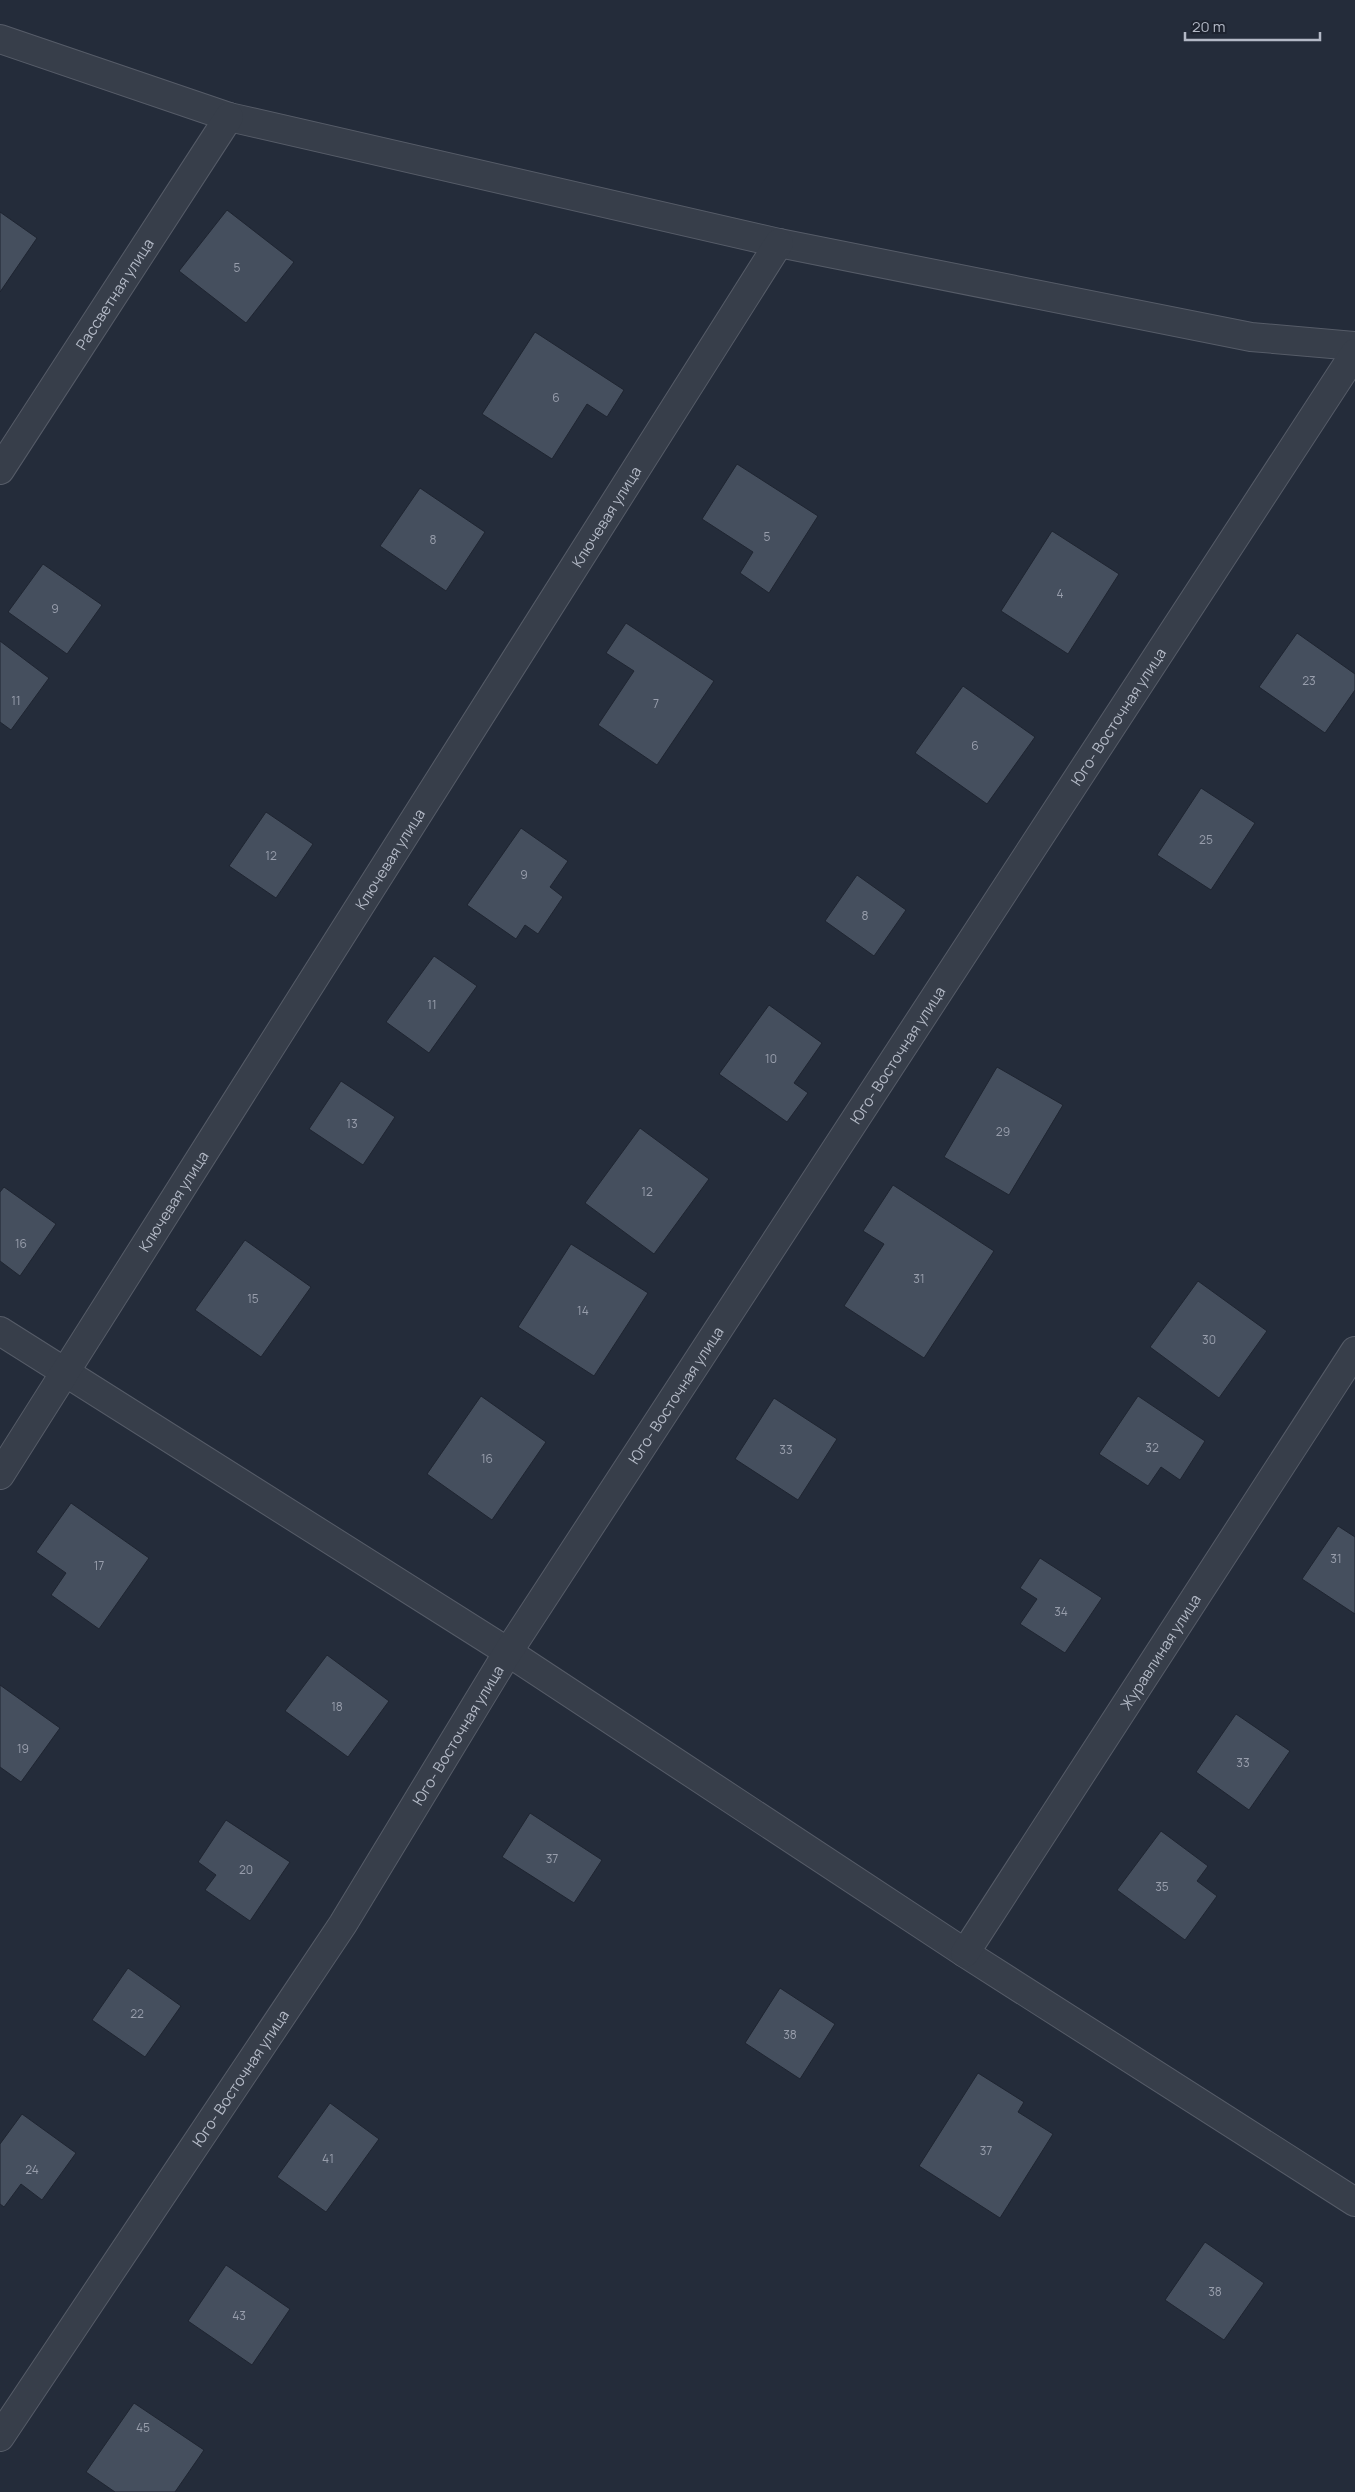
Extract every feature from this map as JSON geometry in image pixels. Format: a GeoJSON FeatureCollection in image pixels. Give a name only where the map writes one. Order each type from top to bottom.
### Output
{"type":"FeatureCollection","features":[{"type":"Feature","properties":{"kind":"street"},"geometry":{"type":"LineString","coordinates":[[0,39],[229,117],[779,243],[1251,337],[1355,346]]}},
{"type":"Feature","properties":{"kind":"street","name":"Рассветная улица"},"geometry":{"type":"LineString","coordinates":[[0,470],[229,117]]}},
{"type":"Feature","properties":{"kind":"street","name":"Ключевая улица"},"geometry":{"type":"LineString","coordinates":[[0,1475],[779,243]]}},
{"type":"Feature","properties":{"kind":"street","name":"Юго- Восточная улица"},"geometry":{"type":"LineString","coordinates":[[0,2437],[342,1924],[508,1652],[1355,353]]}},
{"type":"Feature","properties":{"kind":"street"},"geometry":{"type":"LineString","coordinates":[[0,1331],[508,1652],[965,1953],[1355,2202]]}},
{"type":"Feature","properties":{"kind":"street","name":"Журавлиная улица"},"geometry":{"type":"LineString","coordinates":[[965,1953],[1355,1351]]}},
{"type":"Feature","properties":{"kind":"building"},"geometry":{"type":"Polygon","coordinates":[[[227,210],[294,262],[246,323],[179,271],[227,210]]]}},
{"type":"Feature","properties":{"kind":"building"},"geometry":{"type":"Polygon","coordinates":[[[0,212],[37,238],[0,292],[0,212]]]}},
{"type":"Feature","properties":{"kind":"building"},"geometry":{"type":"Polygon","coordinates":[[[535,332],[624,390],[607,417],[587,404],[552,459],[482,414],[535,332]]]}},
{"type":"Feature","properties":{"kind":"building"},"geometry":{"type":"Polygon","coordinates":[[[737,464],[818,516],[769,593],[740,573],[753,552],[702,519],[737,464]]]}},
{"type":"Feature","properties":{"kind":"building"},"geometry":{"type":"Polygon","coordinates":[[[420,488],[485,532],[446,591],[380,546],[420,488]]]}},
{"type":"Feature","properties":{"kind":"building"},"geometry":{"type":"Polygon","coordinates":[[[1052,531],[1119,574],[1068,654],[1001,611],[1052,531]]]}},
{"type":"Feature","properties":{"kind":"building"},"geometry":{"type":"Polygon","coordinates":[[[43,564],[102,605],[67,654],[8,612],[43,564]]]}},
{"type":"Feature","properties":{"kind":"building"},"geometry":{"type":"Polygon","coordinates":[[[626,623],[714,681],[657,765],[598,725],[634,671],[606,653],[626,623]]]}},
{"type":"Feature","properties":{"kind":"building"},"geometry":{"type":"Polygon","coordinates":[[[1297,633],[1355,674],[1355,690],[1325,733],[1259,687],[1297,633]]]}},
{"type":"Feature","properties":{"kind":"building"},"geometry":{"type":"Polygon","coordinates":[[[0,641],[49,678],[11,730],[0,722],[0,641]]]}},
{"type":"Feature","properties":{"kind":"building"},"geometry":{"type":"Polygon","coordinates":[[[963,686],[1035,737],[987,804],[915,753],[963,686]]]}},
{"type":"Feature","properties":{"kind":"building"},"geometry":{"type":"Polygon","coordinates":[[[1201,788],[1255,823],[1211,890],[1157,855],[1201,788]]]}},
{"type":"Feature","properties":{"kind":"building"},"geometry":{"type":"Polygon","coordinates":[[[266,812],[313,844],[276,898],[229,866],[266,812]]]}},
{"type":"Feature","properties":{"kind":"building"},"geometry":{"type":"Polygon","coordinates":[[[521,828],[568,861],[550,887],[563,897],[538,934],[525,925],[516,939],[467,905],[521,828]]]}},
{"type":"Feature","properties":{"kind":"building"},"geometry":{"type":"Polygon","coordinates":[[[857,875],[906,910],[874,956],[825,921],[857,875]]]}},
{"type":"Feature","properties":{"kind":"building"},"geometry":{"type":"Polygon","coordinates":[[[434,956],[477,986],[429,1053],[386,1022],[434,956]]]}},
{"type":"Feature","properties":{"kind":"building"},"geometry":{"type":"Polygon","coordinates":[[[769,1005],[822,1043],[794,1083],[808,1093],[787,1122],[719,1074],[769,1005]]]}},
{"type":"Feature","properties":{"kind":"building"},"geometry":{"type":"Polygon","coordinates":[[[997,1067],[1063,1105],[1009,1195],[944,1157],[997,1067]]]}},
{"type":"Feature","properties":{"kind":"building"},"geometry":{"type":"Polygon","coordinates":[[[341,1081],[395,1117],[363,1165],[309,1129],[341,1081]]]}},
{"type":"Feature","properties":{"kind":"building"},"geometry":{"type":"Polygon","coordinates":[[[640,1128],[709,1179],[654,1254],[585,1203],[640,1128]]]}},
{"type":"Feature","properties":{"kind":"building"},"geometry":{"type":"Polygon","coordinates":[[[893,1185],[994,1251],[924,1358],[844,1306],[884,1244],[863,1231],[893,1185]]]}},
{"type":"Feature","properties":{"kind":"building"},"geometry":{"type":"Polygon","coordinates":[[[4,1187],[56,1224],[20,1276],[0,1261],[0,1192],[4,1187]]]}},
{"type":"Feature","properties":{"kind":"building"},"geometry":{"type":"Polygon","coordinates":[[[245,1240],[311,1287],[261,1357],[195,1310],[245,1240]]]}},
{"type":"Feature","properties":{"kind":"building"},"geometry":{"type":"Polygon","coordinates":[[[571,1244],[648,1293],[594,1376],[518,1327],[571,1244]]]}},
{"type":"Feature","properties":{"kind":"building"},"geometry":{"type":"Polygon","coordinates":[[[1198,1281],[1267,1331],[1219,1398],[1150,1347],[1198,1281]]]}},
{"type":"Feature","properties":{"kind":"building"},"geometry":{"type":"Polygon","coordinates":[[[481,1396],[546,1442],[492,1520],[427,1474],[481,1396]]]}},
{"type":"Feature","properties":{"kind":"building"},"geometry":{"type":"Polygon","coordinates":[[[1138,1396],[1205,1441],[1180,1480],[1161,1467],[1148,1486],[1099,1454],[1138,1396]]]}},
{"type":"Feature","properties":{"kind":"building"},"geometry":{"type":"Polygon","coordinates":[[[774,1398],[837,1439],[798,1500],[735,1459],[774,1398]]]}},
{"type":"Feature","properties":{"kind":"building"},"geometry":{"type":"Polygon","coordinates":[[[71,1503],[149,1558],[99,1629],[51,1595],[66,1573],[36,1552],[71,1503]]]}},
{"type":"Feature","properties":{"kind":"building"},"geometry":{"type":"Polygon","coordinates":[[[1338,1526],[1355,1537],[1355,1614],[1302,1579],[1338,1526]]]}},
{"type":"Feature","properties":{"kind":"building"},"geometry":{"type":"Polygon","coordinates":[[[1040,1558],[1102,1598],[1065,1653],[1020,1624],[1037,1599],[1020,1588],[1040,1558]]]}},
{"type":"Feature","properties":{"kind":"building"},"geometry":{"type":"Polygon","coordinates":[[[327,1655],[389,1701],[348,1757],[285,1711],[327,1655]]]}},
{"type":"Feature","properties":{"kind":"building"},"geometry":{"type":"Polygon","coordinates":[[[0,1685],[60,1728],[21,1782],[0,1767],[0,1685]]]}},
{"type":"Feature","properties":{"kind":"building"},"geometry":{"type":"Polygon","coordinates":[[[1236,1714],[1290,1751],[1249,1810],[1196,1772],[1236,1714]]]}},
{"type":"Feature","properties":{"kind":"building"},"geometry":{"type":"Polygon","coordinates":[[[530,1813],[602,1860],[574,1903],[502,1857],[530,1813]]]}},
{"type":"Feature","properties":{"kind":"building"},"geometry":{"type":"Polygon","coordinates":[[[226,1820],[290,1862],[250,1921],[205,1890],[216,1875],[198,1862],[226,1820]]]}},
{"type":"Feature","properties":{"kind":"building"},"geometry":{"type":"Polygon","coordinates":[[[1161,1831],[1208,1866],[1197,1881],[1217,1896],[1185,1940],[1117,1890],[1161,1831]]]}},
{"type":"Feature","properties":{"kind":"building"},"geometry":{"type":"Polygon","coordinates":[[[128,1968],[181,2006],[145,2057],[92,2020],[128,1968]]]}},
{"type":"Feature","properties":{"kind":"building"},"geometry":{"type":"Polygon","coordinates":[[[780,1988],[835,2024],[800,2079],[745,2043],[780,1988]]]}},
{"type":"Feature","properties":{"kind":"building"},"geometry":{"type":"Polygon","coordinates":[[[978,2073],[1024,2102],[1018,2112],[1053,2134],[1000,2218],[919,2166],[978,2073]]]}},
{"type":"Feature","properties":{"kind":"building"},"geometry":{"type":"Polygon","coordinates":[[[330,2103],[379,2139],[326,2212],[277,2177],[330,2103]]]}},
{"type":"Feature","properties":{"kind":"building"},"geometry":{"type":"Polygon","coordinates":[[[22,2114],[76,2153],[42,2200],[21,2184],[4,2207],[0,2204],[0,2144],[22,2114]]]}},
{"type":"Feature","properties":{"kind":"building"},"geometry":{"type":"Polygon","coordinates":[[[1205,2242],[1264,2283],[1224,2340],[1165,2300],[1205,2242]]]}},
{"type":"Feature","properties":{"kind":"building"},"geometry":{"type":"Polygon","coordinates":[[[226,2265],[290,2309],[252,2365],[188,2321],[226,2265]]]}},
{"type":"Feature","properties":{"kind":"building"},"geometry":{"type":"Polygon","coordinates":[[[134,2403],[204,2450],[175,2492],[115,2492],[86,2472],[134,2403]]]}}]}
